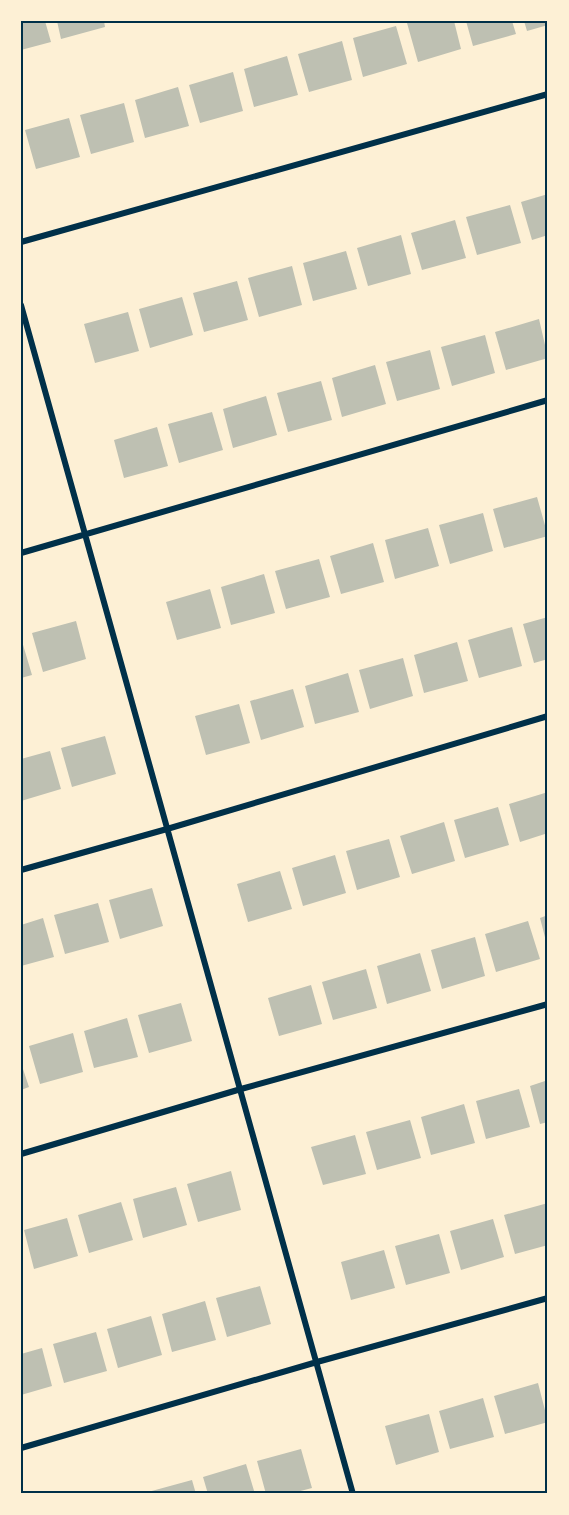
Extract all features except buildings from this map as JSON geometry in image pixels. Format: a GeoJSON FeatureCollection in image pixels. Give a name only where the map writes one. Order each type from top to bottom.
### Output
{"type":"FeatureCollection","features":[{"type":"Feature","properties":{"kind":"street"},"geometry":{"type":"LineString","coordinates":[[21,242],[548,94]]}},
{"type":"Feature","properties":{"kind":"street"},"geometry":{"type":"LineString","coordinates":[[21,305],[353,1494]]}},
{"type":"Feature","properties":{"kind":"street"},"geometry":{"type":"LineString","coordinates":[[21,553],[548,400]]}},
{"type":"Feature","properties":{"kind":"street"},"geometry":{"type":"LineString","coordinates":[[21,870],[548,716]]}},
{"type":"Feature","properties":{"kind":"street"},"geometry":{"type":"LineString","coordinates":[[21,1154],[241,1089],[548,1005]]}},
{"type":"Feature","properties":{"kind":"street"},"geometry":{"type":"LineString","coordinates":[[21,1448],[548,1298]]}}]}
